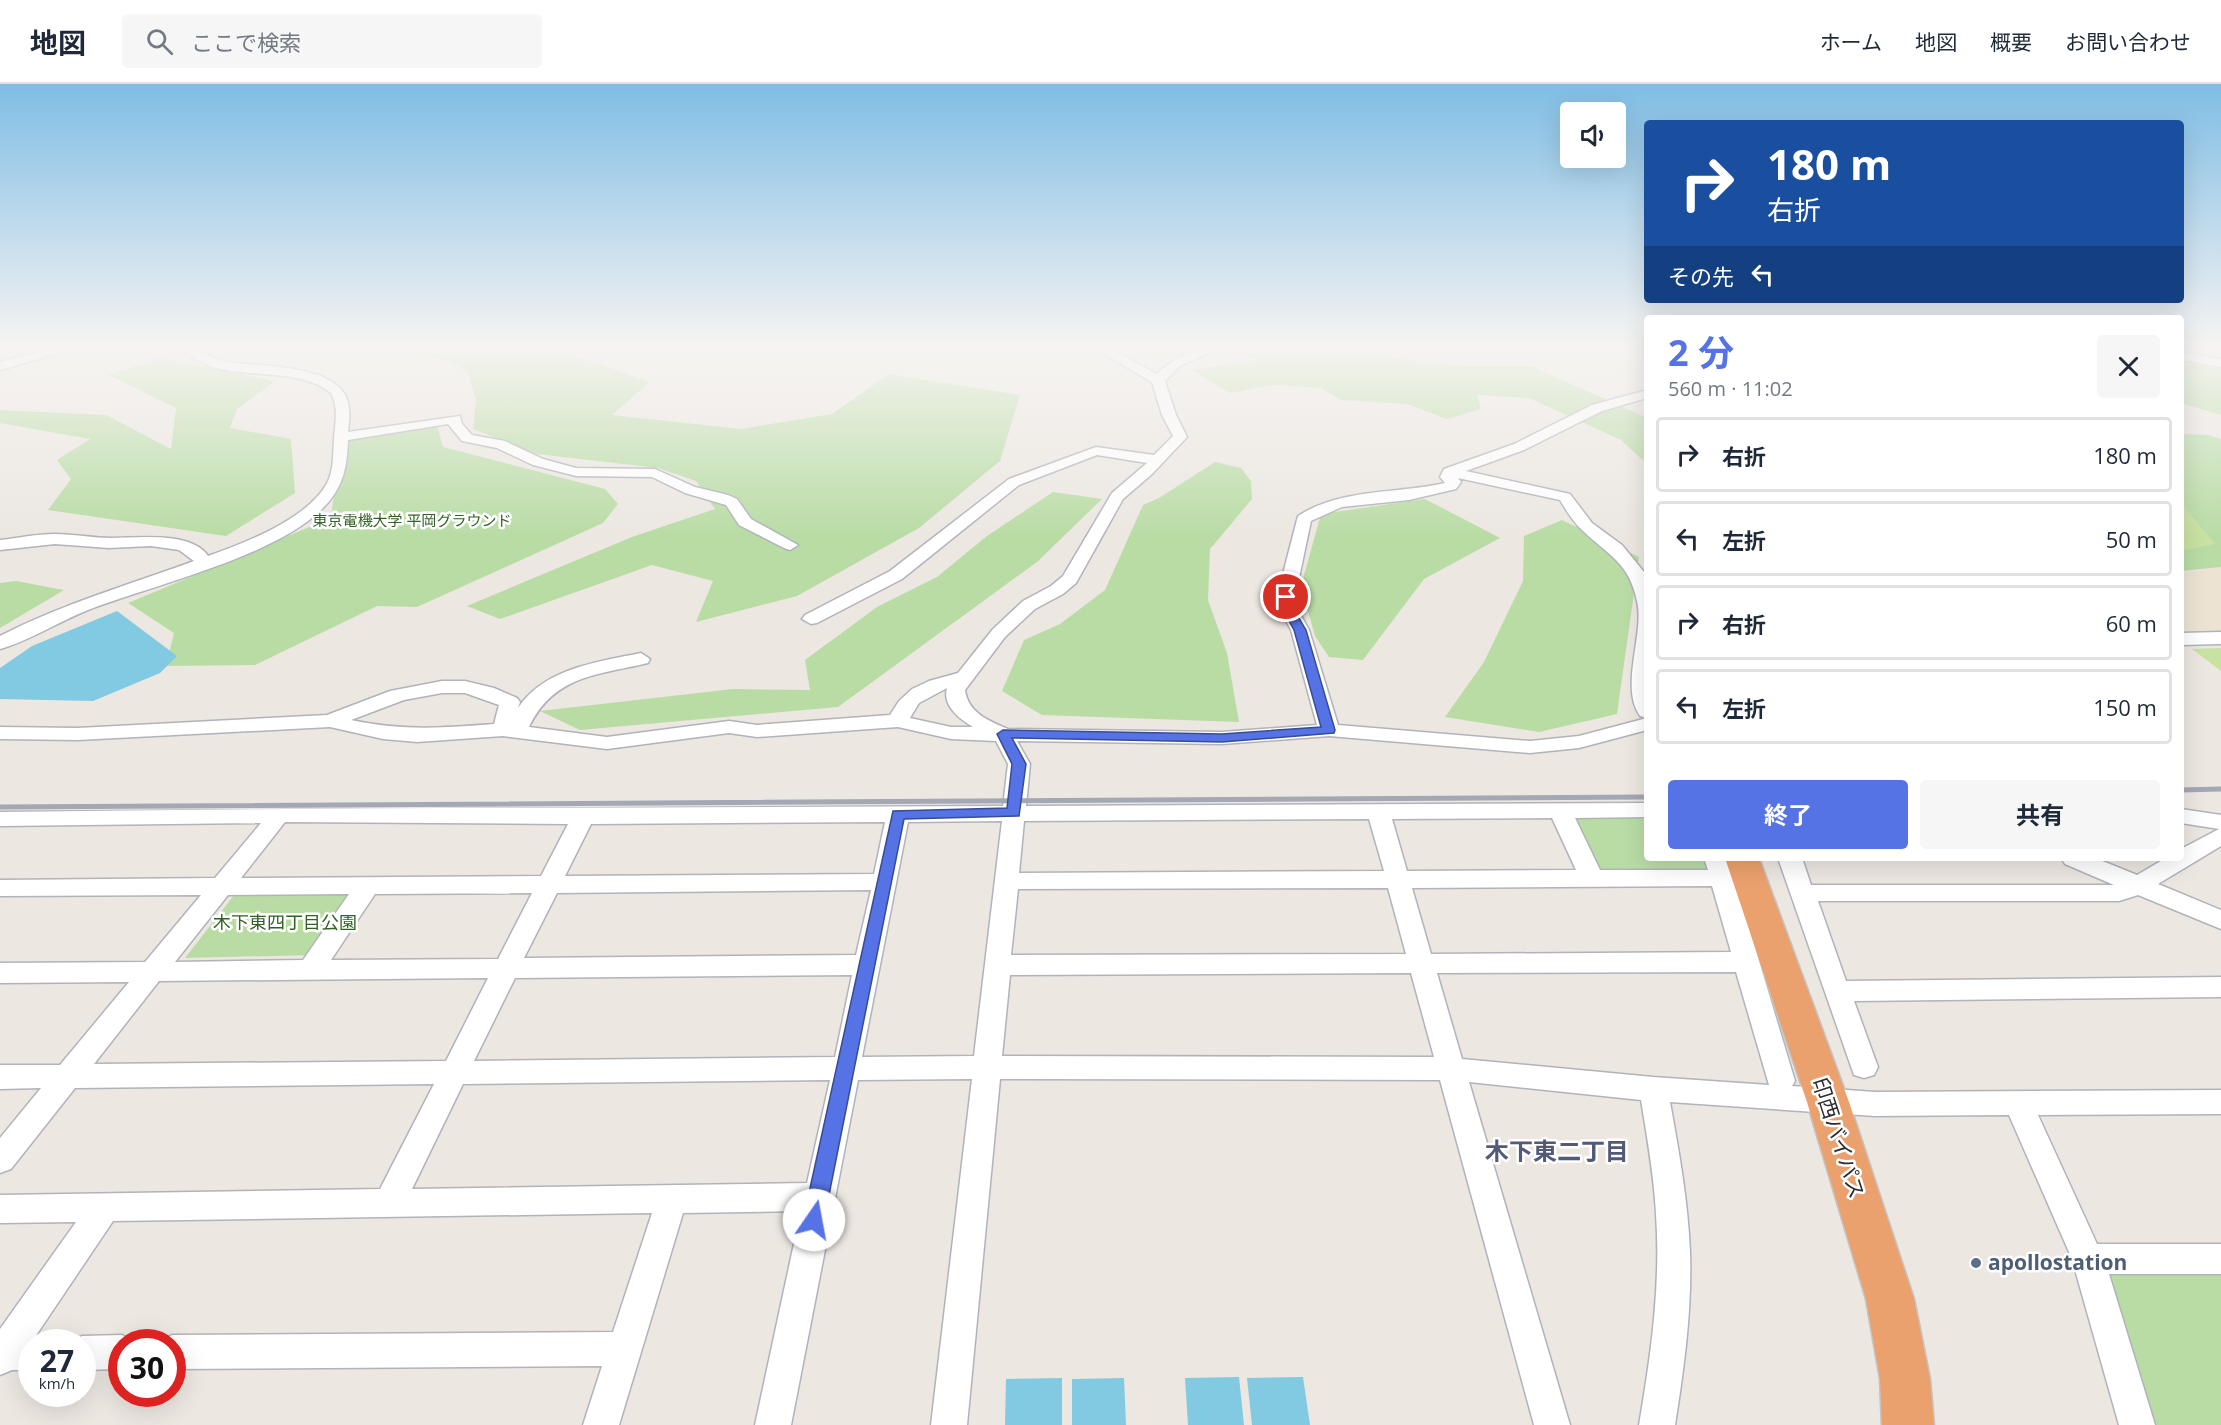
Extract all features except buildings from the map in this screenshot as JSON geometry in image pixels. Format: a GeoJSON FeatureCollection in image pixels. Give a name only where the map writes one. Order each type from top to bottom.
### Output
{"type":"FeatureCollection","features":[{"type":"Feature","properties":{"kind":"highway","name":"印西バイパス"},"geometry":{"type":"LineString","coordinates":[[1733,871],[1828,1102],[1890,1299],[1905,1379],[1908,1425]]}},
{"type":"Feature","properties":{"kind":"street"},"geometry":{"type":"LineString","coordinates":[[0,643],[95,601],[203,562],[280,530],[323,499],[335,480],[343,410]]}},
{"type":"Feature","properties":{"kind":"street"},"geometry":{"type":"LineString","coordinates":[[949,1425],[1019,764],[1003,734],[979,724],[961,708],[954,698],[954,690],[999,633],[1029,605],[1057,590],[1070,579],[1118,496],[1180,437],[1167,410]]}},
{"type":"Feature","properties":{"kind":"street"},"geometry":{"type":"LineString","coordinates":[[1449,472],[1519,447],[1594,410]]}},
{"type":"Feature","properties":{"kind":"street"},"geometry":{"type":"LineString","coordinates":[[341,437],[455,419],[455,425],[467,438],[478,442],[500,444],[537,462],[576,472],[655,473],[690,490],[723,498],[732,502],[745,522],[790,544]]}},
{"type":"Feature","properties":{"kind":"street"},"geometry":{"type":"LineString","coordinates":[[811,619],[896,575],[950,534],[1004,487],[1014,482],[1096,451],[1156,460]]}},
{"type":"Feature","properties":{"kind":"street"},"geometry":{"type":"LineString","coordinates":[[1449,472],[1565,497],[1586,526],[1616,548],[1638,576],[1644,595]]}},
{"type":"Feature","properties":{"kind":"street"},"geometry":{"type":"LineString","coordinates":[[1329,730],[1300,630],[1289,610],[1286,597],[1299,529],[1304,519],[1313,512],[1334,504],[1413,494],[1451,486],[1454,482],[1447,477],[1449,472]]}},
{"type":"Feature","properties":{"kind":"street"},"geometry":{"type":"LineString","coordinates":[[0,545],[55,539],[109,543],[151,541],[183,546],[198,554],[203,562]]}},
{"type":"Feature","properties":{"kind":"street"},"geometry":{"type":"LineString","coordinates":[[2184,639],[2221,638]]}},
{"type":"Feature","properties":{"kind":"street"},"geometry":{"type":"LineString","coordinates":[[1644,645],[1642,689],[1644,698]]}},
{"type":"Feature","properties":{"kind":"street"},"geometry":{"type":"LineString","coordinates":[[510,731],[533,701],[554,685],[595,668],[641,659]]}},
{"type":"Feature","properties":{"kind":"street"},"geometry":{"type":"LineString","coordinates":[[898,722],[901,713],[925,690],[944,681],[962,678]]}},
{"type":"Feature","properties":{"kind":"street"},"geometry":{"type":"LineString","coordinates":[[330,720],[376,702],[409,693],[440,686],[464,685],[492,692],[510,702],[510,731]]}},
{"type":"Feature","properties":{"kind":"street"},"geometry":{"type":"LineString","coordinates":[[0,733],[78,734],[330,720],[383,733],[417,736],[510,731],[607,743],[729,727],[757,731],[898,722],[951,733],[1003,734],[1222,738],[1329,730],[1530,747],[1578,742],[1644,725]]}},
{"type":"Feature","properties":{"kind":"street"},"geometry":{"type":"LineString","coordinates":[[1378,810],[1400,880],[1552,1425]]}},
{"type":"Feature","properties":{"kind":"street"},"geometry":{"type":"LineString","coordinates":[[1560,810],[1593,879]]}},
{"type":"Feature","properties":{"kind":"street"},"geometry":{"type":"LineString","coordinates":[[0,819],[279,815],[898,815],[1014,812],[1644,810]]}},
{"type":"Feature","properties":{"kind":"street"},"geometry":{"type":"LineString","coordinates":[[0,1160],[279,815]]}},
{"type":"Feature","properties":{"kind":"street"},"geometry":{"type":"LineString","coordinates":[[773,1425],[898,815]]}},
{"type":"Feature","properties":{"kind":"street"},"geometry":{"type":"LineString","coordinates":[[389,1203],[584,816]]}},
{"type":"Feature","properties":{"kind":"street"},"geometry":{"type":"LineString","coordinates":[[2184,816],[2221,822]]}},
{"type":"Feature","properties":{"kind":"street"},"geometry":{"type":"LineString","coordinates":[[2184,858],[2221,836]]}},
{"type":"Feature","properties":{"kind":"street"},"geometry":{"type":"LineString","coordinates":[[1791,861],[1864,1067]]}},
{"type":"Feature","properties":{"kind":"street"},"geometry":{"type":"LineString","coordinates":[[2080,861],[2221,920]]}},
{"type":"Feature","properties":{"kind":"street"},"geometry":{"type":"LineString","coordinates":[[1802,893],[2119,893],[2139,885],[2179,861]]}},
{"type":"Feature","properties":{"kind":"street"},"geometry":{"type":"LineString","coordinates":[[1008,881],[1593,879],[1733,871],[1746,962],[1781,1081]]}},
{"type":"Feature","properties":{"kind":"street"},"geometry":{"type":"LineString","coordinates":[[0,888],[884,882]]}},
{"type":"Feature","properties":{"kind":"street"},"geometry":{"type":"LineString","coordinates":[[312,968],[368,885]]}},
{"type":"Feature","properties":{"kind":"street"},"geometry":{"type":"LineString","coordinates":[[999,964],[1746,962]]}},
{"type":"Feature","properties":{"kind":"street"},"geometry":{"type":"LineString","coordinates":[[0,973],[312,968],[867,965]]}},
{"type":"Feature","properties":{"kind":"street"},"geometry":{"type":"LineString","coordinates":[[1837,991],[2221,987]]}},
{"type":"Feature","properties":{"kind":"street"},"geometry":{"type":"LineString","coordinates":[[0,1077],[987,1067],[1451,1069],[1653,1089],[1828,1102],[2019,1105],[2221,1102]]}},
{"type":"Feature","properties":{"kind":"street"},"geometry":{"type":"LineString","coordinates":[[1653,1089],[1674,1231],[1670,1352],[1657,1425]]}},
{"type":"Feature","properties":{"kind":"street"},"geometry":{"type":"LineString","coordinates":[[2019,1105],[2088,1259],[2137,1425]]}},
{"type":"Feature","properties":{"kind":"street"},"geometry":{"type":"LineString","coordinates":[[0,1209],[818,1197]]}},
{"type":"Feature","properties":{"kind":"street"},"geometry":{"type":"LineString","coordinates":[[601,1425],[672,1199]]}},
{"type":"Feature","properties":{"kind":"street"},"geometry":{"type":"LineString","coordinates":[[12,1355],[105,1207]]}},
{"type":"Feature","properties":{"kind":"street"},"geometry":{"type":"LineString","coordinates":[[2088,1259],[2221,1259]]}},
{"type":"Feature","properties":{"kind":"street"},"geometry":{"type":"LineString","coordinates":[[186,1352],[625,1349]]}},
{"type":"Feature","properties":{"kind":"shaded area"},"geometry":{"type":"Polygon","coordinates":[[[2221,567],[2221,635],[2184,634],[2184,573],[2221,567]]]}},
{"type":"Feature","properties":{"kind":"green space"},"geometry":{"type":"Polygon","coordinates":[[[0,410],[106,415],[171,449],[176,410],[237,410],[230,428],[291,439],[295,493],[226,536],[48,510],[71,479],[57,460],[90,439],[0,423],[0,410]]]}},
{"type":"Feature","properties":{"kind":"green space"},"geometry":{"type":"Polygon","coordinates":[[[475,410],[618,410],[612,415],[741,429],[832,414],[838,410],[1016,410],[1000,461],[919,528],[797,596],[696,622],[713,581],[652,565],[500,619],[467,606],[632,537],[715,509],[696,481],[658,468],[537,454],[473,429],[475,410]]]}},
{"type":"Feature","properties":{"kind":"green space"},"geometry":{"type":"Polygon","coordinates":[[[1422,410],[1479,410],[1447,419],[1422,410]]]}},
{"type":"Feature","properties":{"kind":"green space"},"geometry":{"type":"Polygon","coordinates":[[[1554,410],[1628,410],[1644,417],[1644,461],[1621,440],[1554,410]]]}},
{"type":"Feature","properties":{"kind":"green space"},"geometry":{"type":"Polygon","coordinates":[[[2203,410],[2221,410],[2221,415],[2203,410]]]}},
{"type":"Feature","properties":{"kind":"green space","name":"東京電機大学 平岡グラウンド"},"geometry":{"type":"Polygon","coordinates":[[[436,422],[443,447],[605,489],[618,504],[603,523],[417,607],[377,606],[255,665],[166,666],[174,633],[128,603],[331,518],[341,437],[436,422]]]}},
{"type":"Feature","properties":{"kind":"green space"},"geometry":{"type":"Polygon","coordinates":[[[2184,434],[2208,435],[2221,439],[2221,567],[2184,571],[2184,434]]]}},
{"type":"Feature","properties":{"kind":"green space"},"geometry":{"type":"Polygon","coordinates":[[[1215,462],[1241,468],[1251,481],[1252,499],[1210,549],[1208,600],[1227,653],[1239,722],[1042,715],[1002,691],[1024,640],[1060,624],[1105,590],[1143,505],[1159,498],[1215,462]]]}},
{"type":"Feature","properties":{"kind":"green space"},"geometry":{"type":"Polygon","coordinates":[[[1053,492],[1102,499],[1037,562],[838,707],[580,730],[540,711],[733,689],[810,690],[805,660],[877,607],[937,577],[987,536],[1053,492]]]}},
{"type":"Feature","properties":{"kind":"green space"},"geometry":{"type":"Polygon","coordinates":[[[1425,499],[1500,538],[1424,579],[1363,660],[1329,657],[1315,636],[1301,586],[1321,514],[1425,499]]]}},
{"type":"Feature","properties":{"kind":"green space"},"geometry":{"type":"Polygon","coordinates":[[[2184,507],[2215,544],[2184,550],[2184,507]]]}},
{"type":"Feature","properties":{"kind":"green space"},"geometry":{"type":"Polygon","coordinates":[[[1562,520],[1639,557],[1617,714],[1539,732],[1445,717],[1484,662],[1523,581],[1524,536],[1562,520]]]}},
{"type":"Feature","properties":{"kind":"green space"},"geometry":{"type":"Polygon","coordinates":[[[16,581],[64,590],[0,628],[0,583],[16,581]]]}},
{"type":"Feature","properties":{"kind":"green space"},"geometry":{"type":"Polygon","coordinates":[[[2221,648],[2221,671],[2192,649],[2221,648]]]}},
{"type":"Feature","properties":{"kind":"green space"},"geometry":{"type":"Polygon","coordinates":[[[1570,815],[1644,815],[1644,861],[1712,861],[1714,871],[1600,875],[1570,815]]]}},
{"type":"Feature","properties":{"kind":"green space","name":"木下東四丁目公園"},"geometry":{"type":"Polygon","coordinates":[[[238,890],[362,890],[316,955],[185,958],[238,890]]]}},
{"type":"Feature","properties":{"kind":"green space"},"geometry":{"type":"Polygon","coordinates":[[[2221,1272],[2221,1425],[2155,1425],[2110,1274],[2221,1272]]]}},
{"type":"Feature","properties":{"kind":"water"},"geometry":{"type":"Polygon","coordinates":[[[117,611],[177,656],[160,673],[93,701],[0,699],[0,668],[32,646],[117,611]]]}},
{"type":"Feature","properties":{"kind":"water"},"geometry":{"type":"Polygon","coordinates":[[[1239,1377],[1244,1425],[1188,1425],[1185,1378],[1239,1377]]]}},
{"type":"Feature","properties":{"kind":"water"},"geometry":{"type":"Polygon","coordinates":[[[1303,1377],[1310,1425],[1252,1425],[1247,1378],[1303,1377]]]}},
{"type":"Feature","properties":{"kind":"water"},"geometry":{"type":"Polygon","coordinates":[[[1062,1378],[1062,1425],[1005,1425],[1006,1379],[1062,1378]]]}},
{"type":"Feature","properties":{"kind":"water"},"geometry":{"type":"Polygon","coordinates":[[[1124,1378],[1126,1425],[1072,1425],[1072,1379],[1124,1378]]]}},
{"type":"Feature","properties":{"kind":"railway"},"geometry":{"type":"LineString","coordinates":[[2184,790],[2221,789]]}},
{"type":"Feature","properties":{"kind":"railway"},"geometry":{"type":"LineString","coordinates":[[0,807],[1644,797]]}},
{"type":"Feature","properties":{"kind":"place","name":"apollostation"},"geometry":{"type":"Point","coordinates":[1976,1263]}},
{"type":"Feature","properties":{"kind":"district","name":"木下東二丁目"},"geometry":{"type":"Point","coordinates":[1557,1152]}},
{"type":"Feature","properties":{"kind":"route"},"geometry":{"type":"LineString","coordinates":[[814,1220],[898,815],[1014,812],[1019,764],[1003,734],[1222,738],[1329,730],[1300,630],[1289,610],[1286,597]]}}]}
